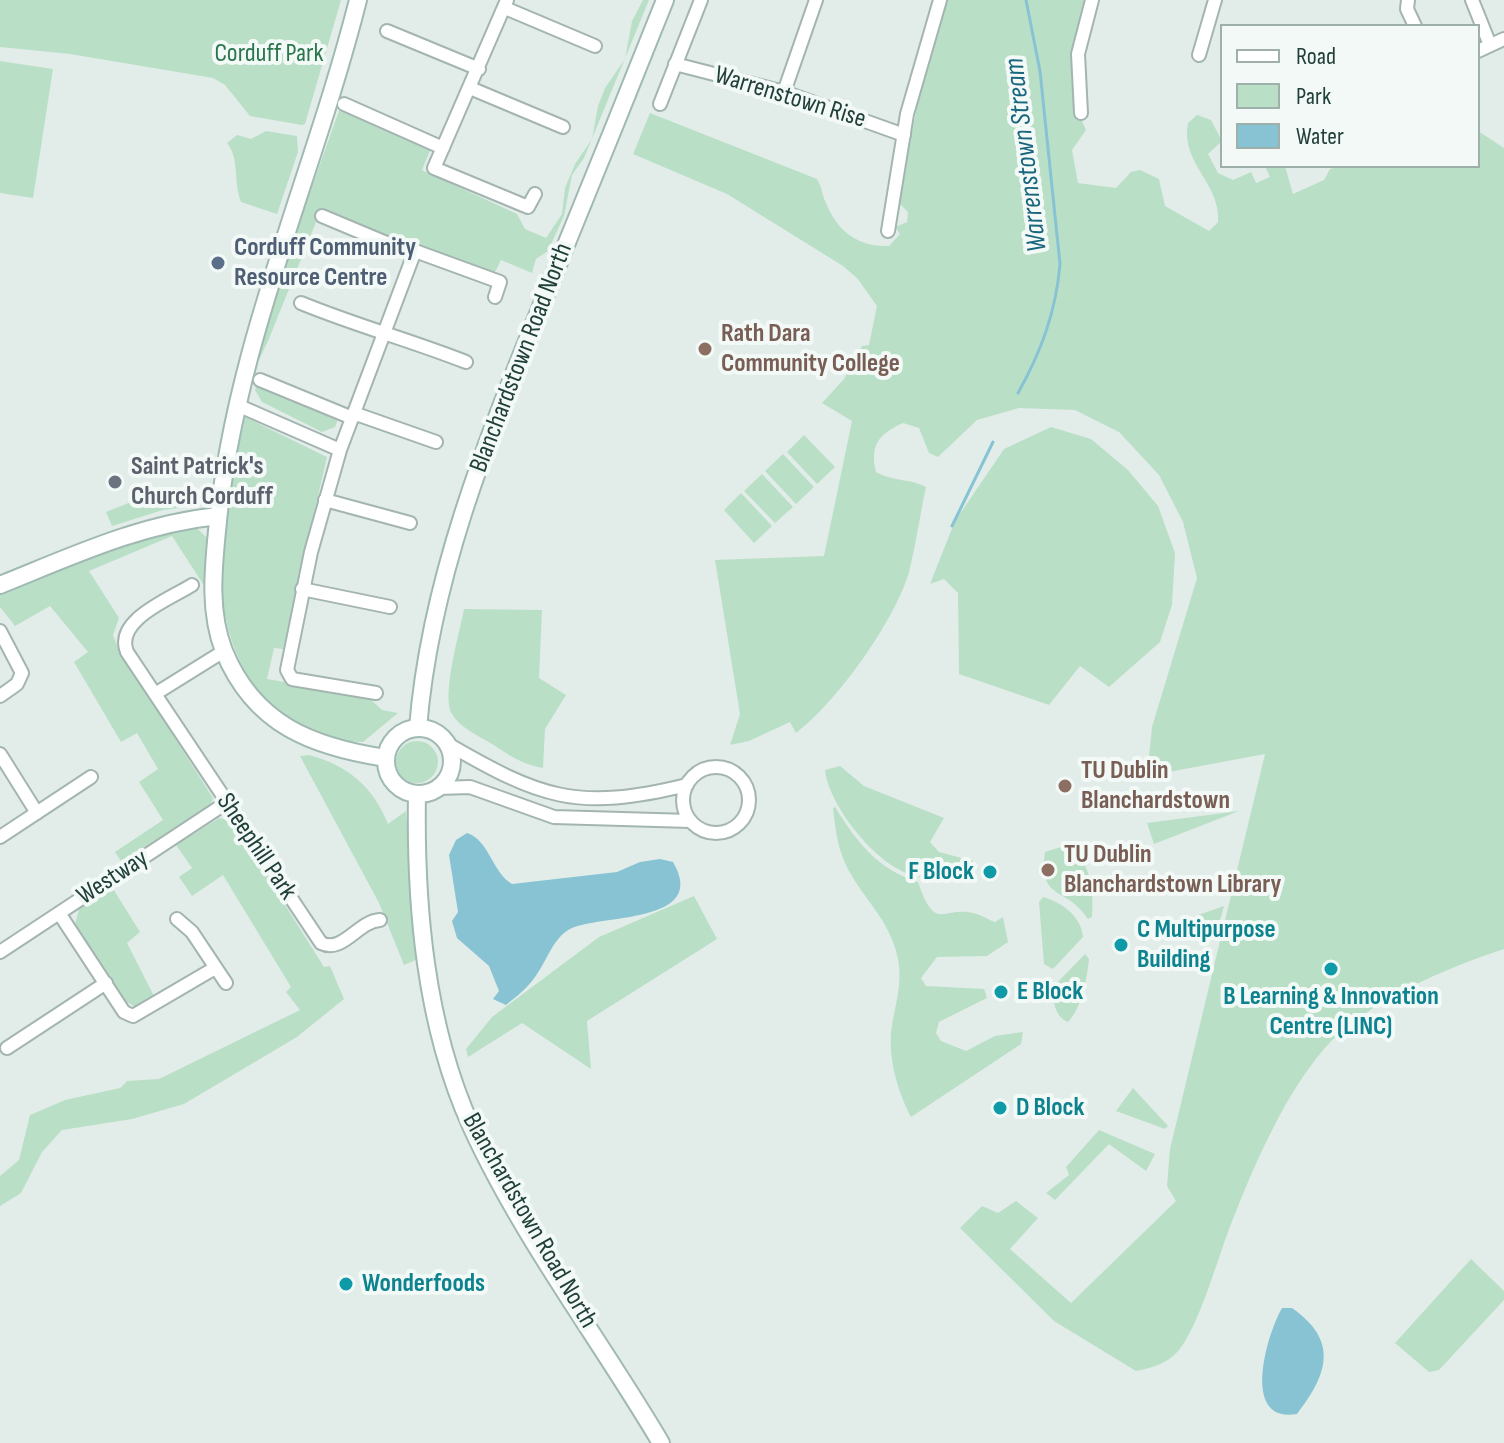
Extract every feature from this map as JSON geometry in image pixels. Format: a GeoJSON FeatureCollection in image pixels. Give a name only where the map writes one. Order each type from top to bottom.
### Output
{"type":"FeatureCollection","features":[{"type":"Feature","properties":{"kind":"main road"},"geometry":{"type":"LineString","coordinates":[[358,0],[276,261],[237,405],[218,516],[213,592],[224,651],[248,692],[285,728],[324,747],[386,758]]}},
{"type":"Feature","properties":{"kind":"main road","name":"Blanchardstown Road North"},"geometry":{"type":"LineString","coordinates":[[418,728],[431,636],[463,510],[515,369],[665,0]]}},
{"type":"Feature","properties":{"kind":"main road"},"geometry":{"type":"LineString","coordinates":[[0,585],[151,526],[218,516]]}},
{"type":"Feature","properties":{"kind":"main road"},"geometry":{"type":"LineString","coordinates":[[418,728],[439,735],[446,743],[452,762],[445,781],[438,788],[417,794],[397,786],[390,777],[386,758],[397,736],[418,728]]}},
{"type":"Feature","properties":{"kind":"main road","name":"Blanchardstown Road North"},"geometry":{"type":"LineString","coordinates":[[417,794],[418,896],[425,959],[456,1085],[471,1126],[496,1173],[661,1443]]}},
{"type":"Feature","properties":{"kind":"street"},"geometry":{"type":"LineString","coordinates":[[660,104],[701,0]]}},
{"type":"Feature","properties":{"kind":"street"},"geometry":{"type":"LineString","coordinates":[[784,92],[816,0]]}},
{"type":"Feature","properties":{"kind":"street"},"geometry":{"type":"LineString","coordinates":[[888,231],[904,135],[940,0]]}},
{"type":"Feature","properties":{"kind":"street"},"geometry":{"type":"LineString","coordinates":[[1081,113],[1077,62],[1092,0]]}},
{"type":"Feature","properties":{"kind":"street"},"geometry":{"type":"LineString","coordinates":[[1199,55],[1215,0]]}},
{"type":"Feature","properties":{"kind":"street"},"geometry":{"type":"LineString","coordinates":[[1408,0],[1414,24]]}},
{"type":"Feature","properties":{"kind":"street"},"geometry":{"type":"LineString","coordinates":[[1472,0],[1478,24]]}},
{"type":"Feature","properties":{"kind":"street"},"geometry":{"type":"LineString","coordinates":[[535,194],[528,207],[434,168],[506,4],[595,46]]}},
{"type":"Feature","properties":{"kind":"street"},"geometry":{"type":"LineString","coordinates":[[387,31],[479,69]]}},
{"type":"Feature","properties":{"kind":"street"},"geometry":{"type":"LineString","coordinates":[[1484,48],[1504,39]]}},
{"type":"Feature","properties":{"kind":"street","name":"Warrenstown Rise"},"geometry":{"type":"LineString","coordinates":[[675,64],[784,92],[904,135]]}},
{"type":"Feature","properties":{"kind":"street"},"geometry":{"type":"LineString","coordinates":[[470,88],[563,127]]}},
{"type":"Feature","properties":{"kind":"street"},"geometry":{"type":"LineString","coordinates":[[344,104],[443,148]]}},
{"type":"Feature","properties":{"kind":"street"},"geometry":{"type":"LineString","coordinates":[[322,216],[408,252],[415,251],[500,282],[495,297]]}},
{"type":"Feature","properties":{"kind":"street"},"geometry":{"type":"LineString","coordinates":[[376,693],[292,679],[287,670],[302,589],[350,417],[415,251]]}},
{"type":"Feature","properties":{"kind":"street"},"geometry":{"type":"LineString","coordinates":[[301,303],[382,334],[390,332],[466,362]]}},
{"type":"Feature","properties":{"kind":"street"},"geometry":{"type":"LineString","coordinates":[[260,380],[350,417],[359,415],[436,442]]}},
{"type":"Feature","properties":{"kind":"street"},"geometry":{"type":"LineString","coordinates":[[237,405],[340,450]]}},
{"type":"Feature","properties":{"kind":"street"},"geometry":{"type":"LineString","coordinates":[[325,500],[410,523]]}},
{"type":"Feature","properties":{"kind":"street","name":"Sheephill Park"},"geometry":{"type":"LineString","coordinates":[[192,585],[131,624],[125,633],[127,652],[321,943],[339,944],[368,923],[380,920]]}},
{"type":"Feature","properties":{"kind":"street"},"geometry":{"type":"LineString","coordinates":[[302,589],[390,607]]}},
{"type":"Feature","properties":{"kind":"street"},"geometry":{"type":"LineString","coordinates":[[0,631],[22,673],[17,684],[0,696]]}},
{"type":"Feature","properties":{"kind":"street"},"geometry":{"type":"LineString","coordinates":[[155,694],[224,651]]}},
{"type":"Feature","properties":{"kind":"street"},"geometry":{"type":"LineString","coordinates":[[446,743],[521,785],[567,797],[608,800],[687,785]]}},
{"type":"Feature","properties":{"kind":"street"},"geometry":{"type":"LineString","coordinates":[[0,754],[37,813]]}},
{"type":"Feature","properties":{"kind":"street"},"geometry":{"type":"LineString","coordinates":[[438,788],[470,787],[554,817],[690,821],[714,834],[734,829],[747,813],[749,794],[739,775],[719,767],[698,772],[687,785],[683,800],[690,821]]}},
{"type":"Feature","properties":{"kind":"street"},"geometry":{"type":"LineString","coordinates":[[0,837],[91,777]]}},
{"type":"Feature","properties":{"kind":"street","name":"Westway"},"geometry":{"type":"LineString","coordinates":[[0,952],[226,803]]}},
{"type":"Feature","properties":{"kind":"street"},"geometry":{"type":"LineString","coordinates":[[59,913],[124,1012],[133,1016],[215,968]]}},
{"type":"Feature","properties":{"kind":"street"},"geometry":{"type":"LineString","coordinates":[[177,919],[192,932],[226,983]]}},
{"type":"Feature","properties":{"kind":"street"},"geometry":{"type":"LineString","coordinates":[[7,1048],[106,983]]}},
{"type":"Feature","properties":{"kind":"green space","name":"Corduff Park"},"geometry":{"type":"Polygon","coordinates":[[[0,0],[341,0],[305,124],[302,125],[250,116],[225,85],[213,78],[70,54],[0,47],[0,0]]]}},
{"type":"Feature","properties":{"kind":"green space"},"geometry":{"type":"Polygon","coordinates":[[[643,0],[649,0],[625,58],[632,21],[643,0]]]}},
{"type":"Feature","properties":{"kind":"green space"},"geometry":{"type":"Polygon","coordinates":[[[947,0],[1087,0],[1076,34],[1072,65],[1074,96],[1086,130],[1072,150],[1078,183],[1116,188],[1131,172],[1140,170],[1159,179],[1165,206],[1209,231],[1218,222],[1217,208],[1187,137],[1188,123],[1197,115],[1211,120],[1220,137],[1220,143],[1208,154],[1218,173],[1233,180],[1251,172],[1256,183],[1270,177],[1266,168],[1286,168],[1293,194],[1324,180],[1330,169],[1334,168],[1480,168],[1480,132],[1504,148],[1504,949],[1408,988],[1361,1016],[1324,1049],[1281,1113],[1257,1161],[1186,1339],[1165,1362],[1136,1371],[1054,1321],[960,1228],[982,1206],[998,1213],[1016,1201],[1038,1218],[1010,1249],[1071,1303],[1176,1201],[1167,1186],[1170,1149],[1265,754],[1147,776],[1152,727],[1197,578],[1183,522],[1159,475],[1119,432],[1075,410],[1019,408],[977,420],[938,457],[929,453],[919,428],[903,423],[894,427],[882,436],[875,448],[876,472],[926,487],[909,572],[891,614],[846,682],[796,733],[790,722],[749,741],[730,745],[740,714],[715,560],[824,556],[852,421],[822,403],[844,379],[862,346],[869,345],[877,306],[857,278],[843,266],[727,194],[633,154],[650,113],[817,179],[831,213],[843,230],[868,244],[889,246],[900,234],[895,227],[907,222],[908,212],[898,202],[918,102],[947,0]]]}},
{"type":"Feature","properties":{"kind":"green space"},"geometry":{"type":"Polygon","coordinates":[[[624,60],[592,138],[605,88],[624,60]]]}},
{"type":"Feature","properties":{"kind":"green space"},"geometry":{"type":"Polygon","coordinates":[[[0,61],[53,69],[33,198],[0,193],[0,61]]]}},
{"type":"Feature","properties":{"kind":"green space"},"geometry":{"type":"Polygon","coordinates":[[[340,108],[431,148],[422,170],[517,214],[525,229],[546,238],[562,214],[565,188],[575,164],[592,140],[572,175],[564,216],[548,251],[536,259],[532,273],[501,260],[495,272],[404,244],[321,210],[268,341],[259,360],[256,358],[288,254],[340,108]]]}},
{"type":"Feature","properties":{"kind":"green space"},"geometry":{"type":"Polygon","coordinates":[[[266,131],[297,136],[298,152],[277,214],[241,202],[234,156],[227,143],[237,135],[251,139],[266,131]]]}},
{"type":"Feature","properties":{"kind":"green space"},"geometry":{"type":"Polygon","coordinates":[[[257,383],[339,416],[335,427],[322,432],[262,402],[255,390],[257,383]]]}},
{"type":"Feature","properties":{"kind":"green space"},"geometry":{"type":"Polygon","coordinates":[[[245,417],[327,457],[283,649],[274,648],[267,679],[367,696],[382,710],[398,713],[363,742],[325,737],[293,723],[267,702],[247,675],[233,644],[224,610],[220,574],[221,538],[245,417]]]}},
{"type":"Feature","properties":{"kind":"green space"},"geometry":{"type":"Polygon","coordinates":[[[1051,427],[1091,439],[1128,470],[1158,506],[1175,553],[1172,605],[1160,642],[1109,687],[1080,666],[1049,705],[959,674],[958,593],[944,579],[930,584],[955,521],[1004,449],[1051,427]]]}},
{"type":"Feature","properties":{"kind":"green space"},"geometry":{"type":"Polygon","coordinates":[[[804,435],[835,467],[817,484],[787,452],[804,435]]]}},
{"type":"Feature","properties":{"kind":"green space"},"geometry":{"type":"Polygon","coordinates":[[[783,454],[814,487],[796,504],[765,471],[783,454]]]}},
{"type":"Feature","properties":{"kind":"green space"},"geometry":{"type":"Polygon","coordinates":[[[762,474],[793,507],[775,523],[744,491],[762,474]]]}},
{"type":"Feature","properties":{"kind":"green space"},"geometry":{"type":"Polygon","coordinates":[[[211,489],[209,499],[201,505],[163,510],[112,526],[106,512],[151,494],[211,489]]]}},
{"type":"Feature","properties":{"kind":"green space"},"geometry":{"type":"Polygon","coordinates":[[[741,493],[772,526],[754,543],[724,510],[741,493]]]}},
{"type":"Feature","properties":{"kind":"green space"},"geometry":{"type":"Polygon","coordinates":[[[196,527],[206,537],[205,587],[172,536],[89,571],[119,618],[113,635],[119,650],[213,798],[209,806],[188,824],[121,861],[115,852],[163,820],[139,782],[158,769],[137,733],[121,742],[74,662],[88,652],[50,606],[15,626],[0,607],[0,594],[148,535],[196,527]]]}},
{"type":"Feature","properties":{"kind":"green space"},"geometry":{"type":"Polygon","coordinates":[[[464,609],[542,610],[539,678],[566,695],[545,729],[543,768],[510,756],[465,728],[452,714],[449,705],[450,679],[464,609]]]}},
{"type":"Feature","properties":{"kind":"green space"},"geometry":{"type":"Polygon","coordinates":[[[417,741],[432,747],[438,762],[432,777],[417,783],[402,777],[396,762],[402,747],[417,741]]]}},
{"type":"Feature","properties":{"kind":"green space"},"geometry":{"type":"Polygon","coordinates":[[[309,755],[347,771],[357,779],[375,799],[388,824],[406,811],[418,959],[404,965],[379,903],[300,756],[309,755]]]}},
{"type":"Feature","properties":{"kind":"green space"},"geometry":{"type":"Polygon","coordinates":[[[840,766],[864,786],[944,818],[930,842],[939,852],[973,861],[973,869],[967,874],[919,876],[898,869],[884,859],[856,832],[835,800],[825,770],[840,766]]]}},
{"type":"Feature","properties":{"kind":"green space"},"geometry":{"type":"Polygon","coordinates":[[[835,807],[869,853],[891,870],[918,882],[924,898],[936,913],[965,912],[995,922],[1003,917],[1008,942],[987,956],[937,957],[921,978],[926,986],[984,989],[987,998],[939,1022],[936,1033],[941,1041],[966,1051],[995,1036],[1023,1032],[1021,1044],[911,1117],[898,1087],[891,1055],[891,1033],[898,996],[898,959],[889,932],[845,863],[837,836],[835,807]]]}},
{"type":"Feature","properties":{"kind":"green space"},"geometry":{"type":"Polygon","coordinates":[[[1239,811],[1154,844],[1147,823],[1239,811]]]}},
{"type":"Feature","properties":{"kind":"green space"},"geometry":{"type":"Polygon","coordinates":[[[219,818],[229,820],[238,830],[324,967],[330,966],[344,999],[297,1037],[184,1104],[132,1119],[62,1130],[42,1152],[21,1193],[0,1206],[0,1176],[19,1160],[30,1115],[65,1100],[120,1088],[127,1081],[159,1079],[300,1010],[286,992],[291,987],[223,875],[192,896],[179,877],[192,868],[176,845],[219,818]]]}},
{"type":"Feature","properties":{"kind":"green space"},"geometry":{"type":"Polygon","coordinates":[[[1064,846],[1080,857],[1089,876],[1092,917],[1088,919],[1080,908],[1056,892],[1046,879],[1045,852],[1064,846]]]}},
{"type":"Feature","properties":{"kind":"green space"},"geometry":{"type":"Polygon","coordinates":[[[112,887],[140,932],[127,943],[156,1000],[137,1008],[122,999],[75,925],[79,909],[112,887]]]}},
{"type":"Feature","properties":{"kind":"green space"},"geometry":{"type":"Polygon","coordinates":[[[694,896],[717,939],[587,1021],[591,1069],[522,1023],[468,1057],[466,1049],[492,1017],[599,937],[694,896]]]}},
{"type":"Feature","properties":{"kind":"green space"},"geometry":{"type":"Polygon","coordinates":[[[1043,897],[1070,911],[1082,929],[1083,937],[1053,969],[1044,964],[1039,902],[1043,897]]]}},
{"type":"Feature","properties":{"kind":"green space"},"geometry":{"type":"Polygon","coordinates":[[[1224,906],[1217,931],[1167,926],[1224,906]]]}},
{"type":"Feature","properties":{"kind":"green space"},"geometry":{"type":"Polygon","coordinates":[[[1085,954],[1089,959],[1083,992],[1068,1022],[1057,1012],[1052,988],[1085,954]]]}},
{"type":"Feature","properties":{"kind":"green space"},"geometry":{"type":"Polygon","coordinates":[[[1133,1088],[1168,1126],[1165,1129],[1116,1111],[1133,1088]]]}},
{"type":"Feature","properties":{"kind":"green space"},"geometry":{"type":"Polygon","coordinates":[[[1099,1130],[1155,1154],[1146,1171],[1109,1144],[1055,1200],[1046,1193],[1069,1175],[1066,1167],[1099,1130]]]}},
{"type":"Feature","properties":{"kind":"green space"},"geometry":{"type":"Polygon","coordinates":[[[1471,1259],[1504,1291],[1504,1300],[1439,1370],[1429,1372],[1395,1343],[1471,1259]]]}},
{"type":"Feature","properties":{"kind":"water"},"geometry":{"type":"Polygon","coordinates":[[[467,833],[480,842],[505,879],[512,884],[617,872],[640,862],[660,859],[673,862],[680,882],[676,897],[664,907],[646,914],[570,929],[555,943],[530,983],[506,1005],[493,999],[499,991],[489,966],[457,938],[452,921],[458,912],[449,855],[456,840],[467,833]]]}},
{"type":"Feature","properties":{"kind":"water"},"geometry":{"type":"Polygon","coordinates":[[[1282,1308],[1292,1308],[1307,1320],[1317,1333],[1324,1358],[1316,1385],[1297,1414],[1279,1413],[1268,1405],[1263,1392],[1265,1356],[1282,1308]]]}},
{"type":"Feature","properties":{"kind":"waterway","name":"Warrenstown Stream"},"geometry":{"type":"LineString","coordinates":[[1018,393],[1046,331],[1060,264],[1040,71],[1026,0]]}},
{"type":"Feature","properties":{"kind":"waterway","name":"Warrenstown Stream"},"geometry":{"type":"LineString","coordinates":[[952,526],[993,442]]}},
{"type":"Feature","properties":{"kind":"place","name":"Corduff Community Resource Centre"},"geometry":{"type":"Point","coordinates":[218,263]}},
{"type":"Feature","properties":{"kind":"place","name":"Rath Dara Community College"},"geometry":{"type":"Point","coordinates":[705,349]}},
{"type":"Feature","properties":{"kind":"place","name":"Saint Patrick's Church Corduff"},"geometry":{"type":"Point","coordinates":[115,482]}},
{"type":"Feature","properties":{"kind":"place","name":"TU Dublin Blanchardstown"},"geometry":{"type":"Point","coordinates":[1065,786]}},
{"type":"Feature","properties":{"kind":"place","name":"TU Dublin Blanchardstown Library"},"geometry":{"type":"Point","coordinates":[1048,870]}},
{"type":"Feature","properties":{"kind":"place","name":"F Block"},"geometry":{"type":"Point","coordinates":[990,872]}},
{"type":"Feature","properties":{"kind":"place","name":"C Multipurpose Building"},"geometry":{"type":"Point","coordinates":[1121,945]}},
{"type":"Feature","properties":{"kind":"place","name":"B Learning & Innovation Centre (LINC)"},"geometry":{"type":"Point","coordinates":[1331,969]}},
{"type":"Feature","properties":{"kind":"place","name":"E Block"},"geometry":{"type":"Point","coordinates":[1001,992]}},
{"type":"Feature","properties":{"kind":"place","name":"D Block"},"geometry":{"type":"Point","coordinates":[1000,1108]}},
{"type":"Feature","properties":{"kind":"place","name":"Wonderfoods"},"geometry":{"type":"Point","coordinates":[346,1284]}}]}
